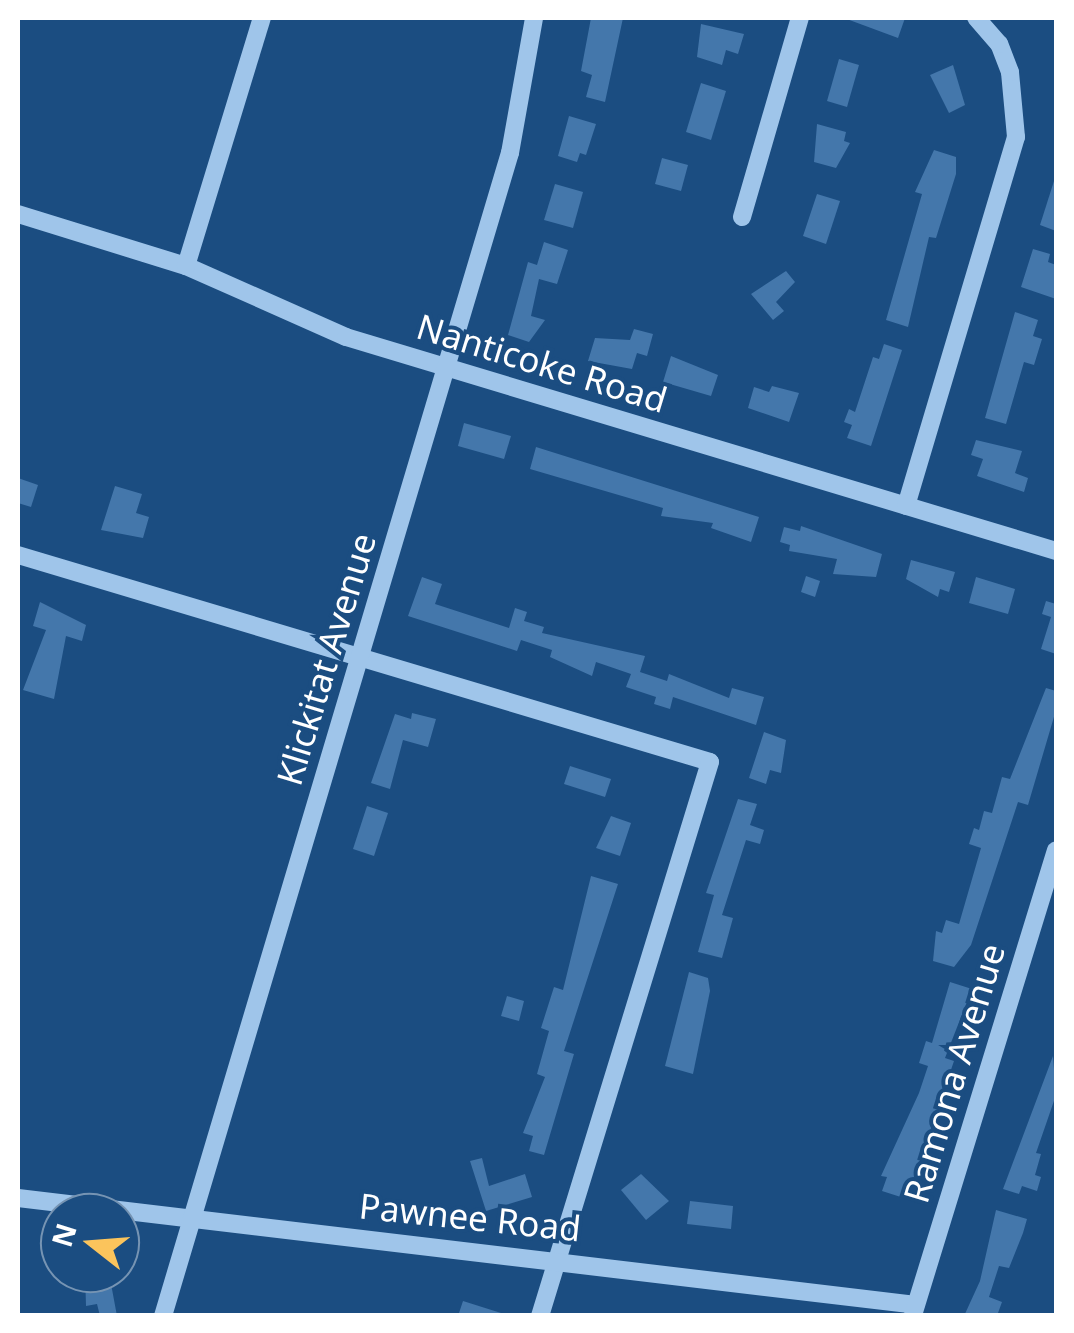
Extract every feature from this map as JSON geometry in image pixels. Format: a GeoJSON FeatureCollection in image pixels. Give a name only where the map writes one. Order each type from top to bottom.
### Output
{"type":"FeatureCollection","features":[{"type":"Feature","properties":{"kind":"street"},"geometry":{"type":"LineString","coordinates":[[186,266],[262,18]]}},
{"type":"Feature","properties":{"kind":"street","name":"Klickitat Avenue"},"geometry":{"type":"LineString","coordinates":[[163,1316],[510,153],[534,18]]}},
{"type":"Feature","properties":{"kind":"street"},"geometry":{"type":"LineString","coordinates":[[742,217],[800,18]]}},
{"type":"Feature","properties":{"kind":"street"},"geometry":{"type":"LineString","coordinates":[[906,506],[1016,136],[1010,72],[999,44],[976,18]]}},
{"type":"Feature","properties":{"kind":"street","name":"Nanticoke Road"},"geometry":{"type":"LineString","coordinates":[[18,214],[186,266],[312,324],[447,368],[1056,551]]}},
{"type":"Feature","properties":{"kind":"street"},"geometry":{"type":"LineString","coordinates":[[18,555],[710,762],[540,1316]]}},
{"type":"Feature","properties":{"kind":"street","name":"Ramona Avenue"},"geometry":{"type":"LineString","coordinates":[[914,1310],[1054,871],[1056,850]]}},
{"type":"Feature","properties":{"kind":"street","name":"Pawnee Road"},"geometry":{"type":"LineString","coordinates":[[18,1198],[557,1259],[914,1310]]}},
{"type":"Feature","properties":{"kind":"building"},"geometry":{"type":"Polygon","coordinates":[[[591,18],[623,18],[605,102],[586,97],[592,75],[581,71],[591,18]]]}},
{"type":"Feature","properties":{"kind":"building"},"geometry":{"type":"Polygon","coordinates":[[[844,18],[905,18],[898,38],[844,18]]]}},
{"type":"Feature","properties":{"kind":"building"},"geometry":{"type":"Polygon","coordinates":[[[701,24],[744,34],[738,54],[726,50],[722,65],[697,57],[701,24]]]}},
{"type":"Feature","properties":{"kind":"building"},"geometry":{"type":"Polygon","coordinates":[[[839,59],[859,65],[847,107],[827,101],[839,59]]]}},
{"type":"Feature","properties":{"kind":"building"},"geometry":{"type":"Polygon","coordinates":[[[953,65],[965,105],[949,113],[930,75],[953,65]]]}},
{"type":"Feature","properties":{"kind":"building"},"geometry":{"type":"Polygon","coordinates":[[[701,83],[726,91],[711,140],[686,132],[701,83]]]}},
{"type":"Feature","properties":{"kind":"building"},"geometry":{"type":"Polygon","coordinates":[[[569,116],[596,124],[586,155],[580,153],[577,162],[558,156],[569,116]]]}},
{"type":"Feature","properties":{"kind":"building"},"geometry":{"type":"Polygon","coordinates":[[[817,124],[846,132],[844,141],[850,143],[836,168],[814,162],[817,124]]]}},
{"type":"Feature","properties":{"kind":"building"},"geometry":{"type":"Polygon","coordinates":[[[934,150],[956,157],[956,174],[936,238],[929,237],[908,327],[886,320],[922,194],[915,192],[934,150]]]}},
{"type":"Feature","properties":{"kind":"building"},"geometry":{"type":"Polygon","coordinates":[[[662,158],[688,165],[681,191],[655,184],[662,158]]]}},
{"type":"Feature","properties":{"kind":"building"},"geometry":{"type":"Polygon","coordinates":[[[1056,182],[1056,231],[1040,225],[1056,182]]]}},
{"type":"Feature","properties":{"kind":"building"},"geometry":{"type":"Polygon","coordinates":[[[555,184],[583,192],[573,228],[544,220],[555,184]]]}},
{"type":"Feature","properties":{"kind":"building"},"geometry":{"type":"Polygon","coordinates":[[[817,194],[840,201],[826,244],[803,236],[817,194]]]}},
{"type":"Feature","properties":{"kind":"building"},"geometry":{"type":"Polygon","coordinates":[[[544,242],[568,250],[557,284],[539,279],[531,316],[545,320],[529,342],[508,335],[528,262],[537,265],[544,242]]]}},
{"type":"Feature","properties":{"kind":"building"},"geometry":{"type":"Polygon","coordinates":[[[1033,249],[1050,254],[1048,262],[1056,265],[1056,299],[1021,287],[1033,249]]]}},
{"type":"Feature","properties":{"kind":"building"},"geometry":{"type":"Polygon","coordinates":[[[786,271],[795,282],[776,302],[784,311],[773,320],[751,294],[786,271]]]}},
{"type":"Feature","properties":{"kind":"building"},"geometry":{"type":"Polygon","coordinates":[[[1015,312],[1038,320],[1033,336],[1042,339],[1034,365],[1024,362],[1006,424],[985,418],[1015,312]]]}},
{"type":"Feature","properties":{"kind":"building"},"geometry":{"type":"Polygon","coordinates":[[[634,329],[653,334],[647,356],[637,353],[632,369],[588,361],[595,338],[630,340],[634,329]]]}},
{"type":"Feature","properties":{"kind":"building"},"geometry":{"type":"Polygon","coordinates":[[[884,344],[902,350],[871,446],[847,438],[852,425],[844,422],[849,409],[855,412],[873,357],[879,359],[884,344]]]}},
{"type":"Feature","properties":{"kind":"building"},"geometry":{"type":"Polygon","coordinates":[[[671,356],[718,375],[711,396],[663,382],[671,356]]]}},
{"type":"Feature","properties":{"kind":"building"},"geometry":{"type":"Polygon","coordinates":[[[772,386],[799,393],[789,422],[748,408],[754,387],[769,392],[772,386]]]}},
{"type":"Feature","properties":{"kind":"building"},"geometry":{"type":"Polygon","coordinates":[[[464,423],[511,436],[504,459],[458,446],[464,423]]]}},
{"type":"Feature","properties":{"kind":"building"},"geometry":{"type":"Polygon","coordinates":[[[976,440],[1022,451],[1015,473],[1028,478],[1024,492],[977,476],[983,459],[971,455],[976,440]]]}},
{"type":"Feature","properties":{"kind":"building"},"geometry":{"type":"Polygon","coordinates":[[[536,447],[759,517],[751,542],[711,528],[713,523],[661,516],[663,508],[530,469],[536,447]]]}},
{"type":"Feature","properties":{"kind":"building"},"geometry":{"type":"Polygon","coordinates":[[[18,478],[38,485],[31,507],[18,503],[18,478]]]}},
{"type":"Feature","properties":{"kind":"building"},"geometry":{"type":"Polygon","coordinates":[[[115,486],[142,494],[136,513],[149,517],[143,538],[101,530],[115,486]]]}},
{"type":"Feature","properties":{"kind":"building"},"geometry":{"type":"Polygon","coordinates":[[[801,526],[882,554],[876,577],[833,574],[837,559],[789,551],[790,545],[780,542],[784,527],[800,531],[801,526]]]}},
{"type":"Feature","properties":{"kind":"building"},"geometry":{"type":"Polygon","coordinates":[[[911,560],[955,572],[949,592],[940,589],[938,597],[906,579],[911,560]]]}},
{"type":"Feature","properties":{"kind":"building"},"geometry":{"type":"Polygon","coordinates":[[[806,576],[820,581],[815,597],[801,592],[806,576]]]}},
{"type":"Feature","properties":{"kind":"building"},"geometry":{"type":"Polygon","coordinates":[[[422,577],[442,584],[435,604],[509,628],[515,608],[527,612],[524,621],[544,627],[542,633],[645,656],[640,672],[667,681],[669,674],[729,698],[732,688],[764,697],[756,725],[673,697],[670,709],[654,704],[656,697],[626,687],[631,674],[596,662],[592,676],[550,657],[552,650],[521,640],[517,651],[408,616],[422,577]]]}},
{"type":"Feature","properties":{"kind":"building"},"geometry":{"type":"Polygon","coordinates":[[[976,577],[1015,589],[1008,614],[969,603],[976,577]]]}},
{"type":"Feature","properties":{"kind":"building"},"geometry":{"type":"Polygon","coordinates":[[[1046,601],[1056,604],[1056,654],[1041,649],[1051,617],[1042,614],[1046,601]]]}},
{"type":"Feature","properties":{"kind":"building"},"geometry":{"type":"Polygon","coordinates":[[[40,602],[86,625],[82,641],[66,636],[54,699],[23,690],[46,630],[33,626],[40,602]]]}},
{"type":"Feature","properties":{"kind":"building"},"geometry":{"type":"Polygon","coordinates":[[[1046,688],[1056,691],[1056,710],[1028,805],[1018,802],[971,945],[954,967],[933,961],[936,931],[942,933],[946,920],[959,924],[981,848],[969,844],[974,828],[979,830],[984,811],[992,813],[1002,777],[1010,779],[1046,688]]]}},
{"type":"Feature","properties":{"kind":"building"},"geometry":{"type":"Polygon","coordinates":[[[412,713],[436,719],[428,747],[403,740],[390,789],[371,783],[395,714],[411,719],[412,713]]]}},
{"type":"Feature","properties":{"kind":"building"},"geometry":{"type":"Polygon","coordinates":[[[764,732],[786,740],[781,773],[770,770],[766,784],[749,778],[764,732]]]}},
{"type":"Feature","properties":{"kind":"building"},"geometry":{"type":"Polygon","coordinates":[[[570,766],[611,779],[605,797],[564,784],[570,766]]]}},
{"type":"Feature","properties":{"kind":"building"},"geometry":{"type":"Polygon","coordinates":[[[738,799],[757,804],[750,825],[764,830],[760,844],[746,840],[722,915],[733,918],[722,958],[698,952],[714,895],[706,893],[738,799]]]}},
{"type":"Feature","properties":{"kind":"building"},"geometry":{"type":"Polygon","coordinates":[[[367,806],[388,813],[374,856],[353,849],[367,806]]]}},
{"type":"Feature","properties":{"kind":"building"},"geometry":{"type":"Polygon","coordinates":[[[611,816],[631,823],[620,856],[596,848],[611,816]]]}},
{"type":"Feature","properties":{"kind":"building"},"geometry":{"type":"Polygon","coordinates":[[[591,876],[618,884],[564,1051],[574,1054],[544,1155],[529,1151],[533,1136],[523,1133],[545,1077],[537,1074],[549,1031],[541,1028],[554,987],[563,990],[591,876]]]}},
{"type":"Feature","properties":{"kind":"building"},"geometry":{"type":"Polygon","coordinates":[[[689,972],[708,978],[710,991],[693,1074],[665,1066],[689,972]]]}},
{"type":"Feature","properties":{"kind":"building"},"geometry":{"type":"Polygon","coordinates":[[[950,982],[972,989],[945,1058],[954,1061],[907,1199],[882,1191],[887,1177],[881,1176],[919,1093],[928,1066],[919,1063],[926,1041],[932,1043],[950,982]]]}},
{"type":"Feature","properties":{"kind":"building"},"geometry":{"type":"Polygon","coordinates":[[[507,996],[524,1001],[519,1021],[501,1016],[507,996]]]}},
{"type":"Feature","properties":{"kind":"building"},"geometry":{"type":"Polygon","coordinates":[[[1053,1056],[1056,1095],[1036,1153],[1041,1154],[1035,1175],[1041,1177],[1037,1191],[1022,1186],[1019,1194],[1003,1189],[1053,1056]]]}},
{"type":"Feature","properties":{"kind":"building"},"geometry":{"type":"Polygon","coordinates":[[[482,1158],[489,1186],[525,1174],[532,1197],[486,1211],[470,1161],[482,1158]]]}},
{"type":"Feature","properties":{"kind":"building"},"geometry":{"type":"Polygon","coordinates":[[[641,1174],[669,1201],[646,1220],[621,1190],[641,1174]]]}},
{"type":"Feature","properties":{"kind":"building"},"geometry":{"type":"Polygon","coordinates":[[[690,1201],[733,1206],[731,1229],[687,1224],[690,1201]]]}},
{"type":"Feature","properties":{"kind":"building"},"geometry":{"type":"Polygon","coordinates":[[[996,1210],[1027,1219],[1023,1233],[1009,1268],[999,1266],[989,1297],[1002,1302],[998,1313],[964,1316],[980,1281],[996,1210]]]}},
{"type":"Feature","properties":{"kind":"building"},"geometry":{"type":"Polygon","coordinates":[[[86,1293],[113,1293],[117,1316],[100,1316],[97,1304],[86,1306],[86,1293]]]}},
{"type":"Feature","properties":{"kind":"building"},"geometry":{"type":"Polygon","coordinates":[[[463,1301],[501,1313],[501,1316],[458,1316],[463,1301]]]}}]}
